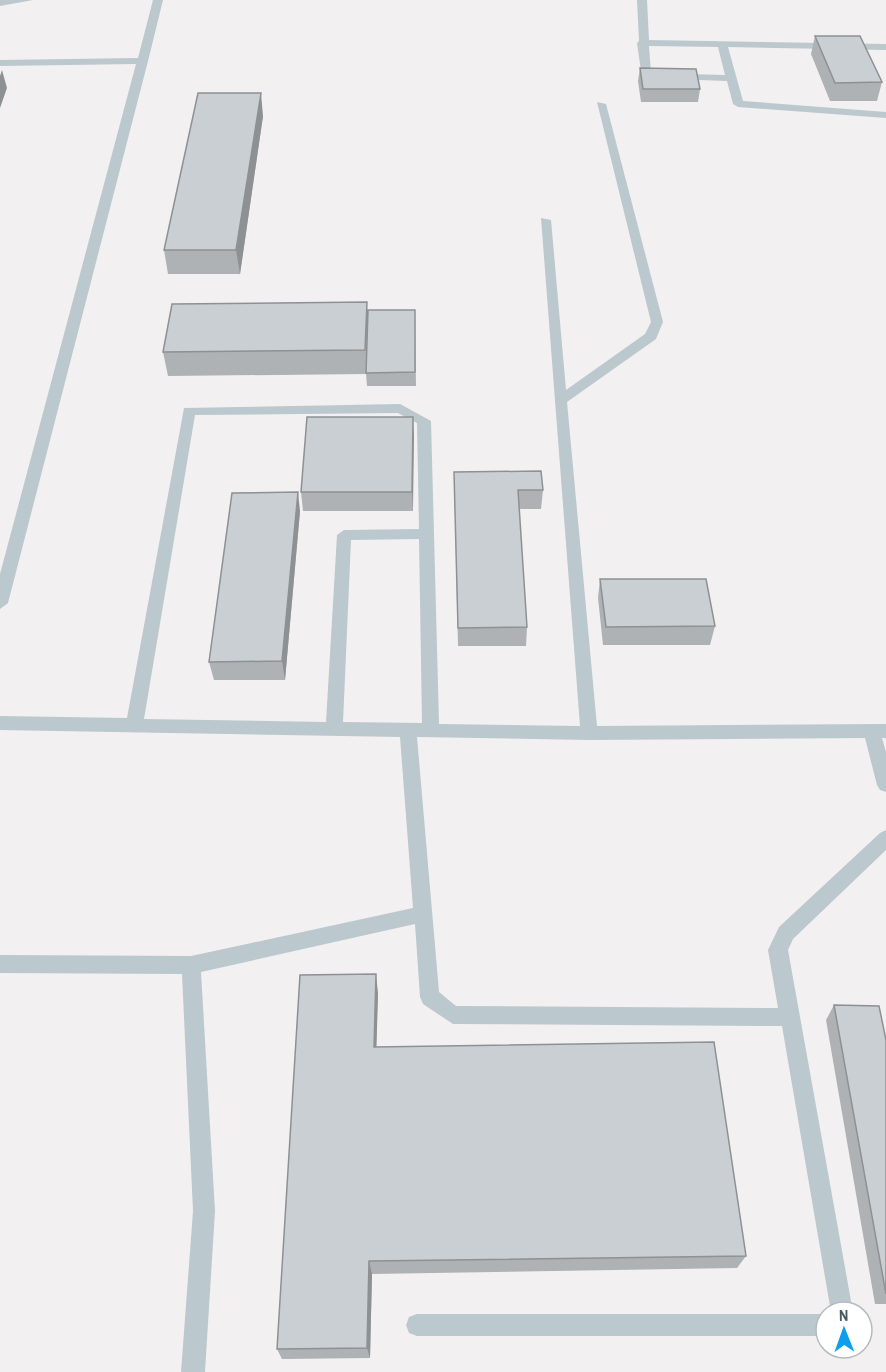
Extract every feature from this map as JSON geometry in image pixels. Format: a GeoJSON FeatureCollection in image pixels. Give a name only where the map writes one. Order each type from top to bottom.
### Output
{"type":"FeatureCollection","features":[{"type":"Feature","properties":{"kind":"lane"},"geometry":{"type":"LineString","coordinates":[[0,3],[28,0]]}},
{"type":"Feature","properties":{"kind":"lane"},"geometry":{"type":"LineString","coordinates":[[0,603],[158,0]]}},
{"type":"Feature","properties":{"kind":"lane"},"geometry":{"type":"LineString","coordinates":[[642,0],[642,43],[646,76],[731,78]]}},
{"type":"Feature","properties":{"kind":"lane"},"geometry":{"type":"LineString","coordinates":[[642,43],[886,47]]}},
{"type":"Feature","properties":{"kind":"lane"},"geometry":{"type":"LineString","coordinates":[[722,45],[738,104],[886,114]]}},
{"type":"Feature","properties":{"kind":"lane"},"geometry":{"type":"LineString","coordinates":[[0,63],[143,61]]}},
{"type":"Feature","properties":{"kind":"lane"},"geometry":{"type":"LineString","coordinates":[[560,401],[651,336],[657,322],[601,104]]}},
{"type":"Feature","properties":{"kind":"lane"},"geometry":{"type":"LineString","coordinates":[[545,220],[590,733]]}},
{"type":"Feature","properties":{"kind":"lane"},"geometry":{"type":"LineString","coordinates":[[134,725],[189,411],[400,408],[423,421],[431,730]]}},
{"type":"Feature","properties":{"kind":"lane"},"geometry":{"type":"LineString","coordinates":[[334,729],[344,535],[426,534]]}},
{"type":"Feature","properties":{"kind":"lane"},"geometry":{"type":"LineString","coordinates":[[0,723],[590,733],[879,731],[886,785]]}},
{"type":"Feature","properties":{"kind":"lane"},"geometry":{"type":"LineString","coordinates":[[408,730],[430,997],[453,1015],[789,1017]]}},
{"type":"Feature","properties":{"kind":"lane"},"geometry":{"type":"LineString","coordinates":[[840,1300],[778,950],[786,933],[886,838]]}},
{"type":"Feature","properties":{"kind":"lane"},"geometry":{"type":"LineString","coordinates":[[0,964],[191,965],[423,914]]}},
{"type":"Feature","properties":{"kind":"lane"},"geometry":{"type":"LineString","coordinates":[[191,965],[204,1211],[193,1372]]}},
{"type":"Feature","properties":{"kind":"lane"},"geometry":{"type":"LineString","coordinates":[[417,1325],[814,1325]]}},
{"type":"Feature","properties":{"kind":"building"},"geometry":{"type":"Polygon","coordinates":[[[815,36],[860,36],[882,82],[835,83],[815,36]]]}},
{"type":"Feature","properties":{"kind":"building"},"geometry":{"type":"Polygon","coordinates":[[[640,68],[696,69],[700,89],[643,89],[640,68]]]}},
{"type":"Feature","properties":{"kind":"building"},"geometry":{"type":"Polygon","coordinates":[[[198,93],[261,93],[236,250],[164,250],[198,93]]]}},
{"type":"Feature","properties":{"kind":"building"},"geometry":{"type":"Polygon","coordinates":[[[367,302],[365,350],[163,352],[172,304],[367,302]]]}},
{"type":"Feature","properties":{"kind":"building"},"geometry":{"type":"Polygon","coordinates":[[[368,310],[415,310],[415,372],[366,373],[368,310]]]}},
{"type":"Feature","properties":{"kind":"building"},"geometry":{"type":"Polygon","coordinates":[[[307,417],[413,417],[412,492],[301,492],[307,417]]]}},
{"type":"Feature","properties":{"kind":"building"},"geometry":{"type":"Polygon","coordinates":[[[541,471],[543,490],[518,490],[527,627],[458,628],[454,472],[541,471]]]}},
{"type":"Feature","properties":{"kind":"building"},"geometry":{"type":"Polygon","coordinates":[[[298,492],[282,661],[209,662],[232,493],[298,492]]]}},
{"type":"Feature","properties":{"kind":"building"},"geometry":{"type":"Polygon","coordinates":[[[600,579],[706,579],[715,626],[606,627],[600,579]]]}},
{"type":"Feature","properties":{"kind":"building"},"geometry":{"type":"Polygon","coordinates":[[[376,974],[374,1047],[714,1042],[746,1256],[369,1261],[367,1348],[277,1349],[300,975],[376,974]]]}},
{"type":"Feature","properties":{"kind":"building"},"geometry":{"type":"Polygon","coordinates":[[[834,1005],[879,1006],[886,1040],[886,1294],[834,1005]]]}}]}
